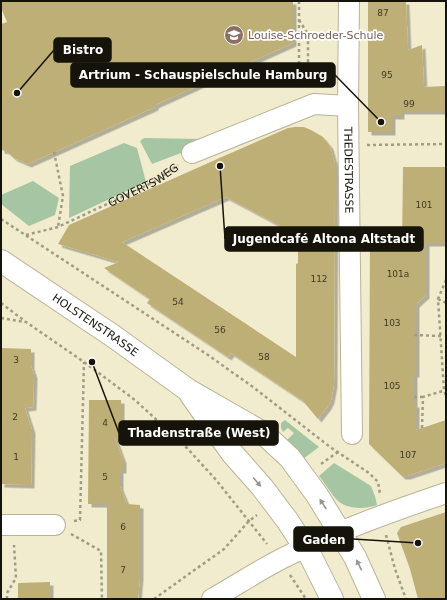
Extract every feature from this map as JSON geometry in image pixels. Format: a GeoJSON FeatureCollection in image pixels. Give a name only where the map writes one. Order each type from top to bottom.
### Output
{"type":"FeatureCollection","features":[{"type":"Feature","properties":{"kind":"main road","name":"HOLSTENSTRASSE"},"geometry":{"type":"LineString","coordinates":[[1,261],[113,336],[188,390],[263,432],[290,458],[305,477],[355,557],[374,599]]}},
{"type":"Feature","properties":{"kind":"main road","name":"HOLSTENSTRASSE"},"geometry":{"type":"LineString","coordinates":[[188,390],[232,453],[262,487],[287,520],[305,548],[332,599]]}},
{"type":"Feature","properties":{"kind":"street","name":"THEDESTRASSE"},"geometry":{"type":"LineString","coordinates":[[349,1],[348,106],[352,434]]}},
{"type":"Feature","properties":{"kind":"street"},"geometry":{"type":"LineString","coordinates":[[192,154],[314,104],[348,106]]}},
{"type":"Feature","properties":{"kind":"street"},"geometry":{"type":"LineString","coordinates":[[221,597],[280,560],[305,548],[340,532],[446,492]]}},
{"type":"Feature","properties":{"kind":"street"},"geometry":{"type":"LineString","coordinates":[[7,525],[55,525]]}},
{"type":"Feature","properties":{"kind":"path"},"geometry":{"type":"LineString","coordinates":[[299,80],[300,1]]}},
{"type":"Feature","properties":{"kind":"path"},"geometry":{"type":"LineString","coordinates":[[299,20],[308,34],[308,88]]}},
{"type":"Feature","properties":{"kind":"path"},"geometry":{"type":"LineString","coordinates":[[349,145],[446,144]]}},
{"type":"Feature","properties":{"kind":"path"},"geometry":{"type":"LineString","coordinates":[[54,152],[63,196],[58,227]]}},
{"type":"Feature","properties":{"kind":"path","name":"GOVERTSWEG"},"geometry":{"type":"LineString","coordinates":[[26,235],[58,227],[156,181],[192,154]]}},
{"type":"Feature","properties":{"kind":"path"},"geometry":{"type":"LineString","coordinates":[[1,219],[208,354],[338,452]]}},
{"type":"Feature","properties":{"kind":"path"},"geometry":{"type":"LineString","coordinates":[[446,280],[438,299],[446,396]]}},
{"type":"Feature","properties":{"kind":"path"},"geometry":{"type":"LineString","coordinates":[[438,299],[446,303]]}},
{"type":"Feature","properties":{"kind":"path"},"geometry":{"type":"LineString","coordinates":[[1,303],[135,400],[187,448],[217,480],[280,560],[306,599]]}},
{"type":"Feature","properties":{"kind":"path"},"geometry":{"type":"LineString","coordinates":[[1,318],[26,322]]}},
{"type":"Feature","properties":{"kind":"path"},"geometry":{"type":"LineString","coordinates":[[414,335],[441,336]]}},
{"type":"Feature","properties":{"kind":"path"},"geometry":{"type":"LineString","coordinates":[[55,525],[80,520],[84,362]]}},
{"type":"Feature","properties":{"kind":"path"},"geometry":{"type":"LineString","coordinates":[[414,397],[424,397],[445,390]]}},
{"type":"Feature","properties":{"kind":"path"},"geometry":{"type":"LineString","coordinates":[[422,428],[424,397]]}},
{"type":"Feature","properties":{"kind":"path"},"geometry":{"type":"LineString","coordinates":[[154,599],[224,549],[249,521]]}},
{"type":"Feature","properties":{"kind":"path"},"geometry":{"type":"LineString","coordinates":[[7,525],[16,578],[7,593],[7,599]]}},
{"type":"Feature","properties":{"kind":"path"},"geometry":{"type":"LineString","coordinates":[[55,525],[100,551],[102,599]]}},
{"type":"Feature","properties":{"kind":"green space"},"geometry":{"type":"Polygon","coordinates":[[[144,138],[202,139],[202,145],[152,164],[140,141],[144,138]]]}},
{"type":"Feature","properties":{"kind":"green space"},"geometry":{"type":"Polygon","coordinates":[[[124,143],[137,148],[146,182],[69,218],[70,166],[124,143]]]}},
{"type":"Feature","properties":{"kind":"green space"},"geometry":{"type":"Polygon","coordinates":[[[33,181],[59,198],[55,215],[29,226],[1,204],[1,195],[33,181]]]}},
{"type":"Feature","properties":{"kind":"green space"},"geometry":{"type":"Polygon","coordinates":[[[285,420],[319,447],[303,459],[287,440],[294,433],[288,428],[283,432],[281,428],[281,423],[285,420]]]}},
{"type":"Feature","properties":{"kind":"green space"},"geometry":{"type":"Polygon","coordinates":[[[334,463],[371,486],[377,505],[357,508],[347,506],[338,501],[319,476],[334,463]]]}},
{"type":"Feature","properties":{"kind":"building"},"geometry":{"type":"Polygon","coordinates":[[[1,1],[293,1],[293,43],[28,164],[14,158],[6,151],[1,150],[1,24],[7,22],[1,8],[1,1]]]}},
{"type":"Feature","properties":{"kind":"building"},"geometry":{"type":"Polygon","coordinates":[[[368,1],[406,1],[408,50],[422,45],[424,87],[446,86],[446,111],[401,111],[401,116],[392,116],[392,132],[368,132],[368,1]]]}},
{"type":"Feature","properties":{"kind":"building"},"geometry":{"type":"Polygon","coordinates":[[[304,127],[323,137],[330,146],[335,164],[334,384],[331,400],[318,419],[303,401],[231,353],[228,357],[147,303],[150,299],[104,268],[119,262],[58,244],[69,225],[288,128],[304,127]],[[226,197],[122,242],[296,357],[296,264],[298,263],[298,235],[226,197]]]}},
{"type":"Feature","properties":{"kind":"building"},"geometry":{"type":"Polygon","coordinates":[[[403,167],[446,167],[446,243],[426,243],[426,295],[416,304],[416,374],[414,374],[414,404],[416,404],[416,430],[446,420],[446,463],[407,476],[402,476],[369,444],[370,242],[402,243],[403,167]]]}},
{"type":"Feature","properties":{"kind":"building"},"geometry":{"type":"Polygon","coordinates":[[[1,348],[31,349],[31,366],[34,375],[33,407],[25,408],[32,430],[31,485],[1,484],[1,348]]]}},
{"type":"Feature","properties":{"kind":"building"},"geometry":{"type":"Polygon","coordinates":[[[89,400],[121,400],[123,437],[115,438],[123,460],[123,470],[120,470],[120,487],[127,504],[140,505],[140,576],[138,599],[107,599],[107,504],[88,504],[89,400]]]}},
{"type":"Feature","properties":{"kind":"building"},"geometry":{"type":"Polygon","coordinates":[[[446,512],[446,599],[418,599],[410,569],[397,533],[401,527],[446,512]]]}},
{"type":"Feature","properties":{"kind":"building"},"geometry":{"type":"Polygon","coordinates":[[[50,582],[50,599],[18,599],[18,583],[50,582]]]}},
{"type":"Feature","properties":{"kind":"place","name":"Louise-Schroeder-Schule"},"geometry":{"type":"Point","coordinates":[234,35]}},
{"type":"Feature","properties":{"kind":"place","name":"Bistro"},"geometry":{"type":"Point","coordinates":[17,93]}},
{"type":"Feature","properties":{"kind":"place","name":"Artrium - Schauspielschule Hamburg"},"geometry":{"type":"Point","coordinates":[381,122]}},
{"type":"Feature","properties":{"kind":"place","name":"Jugendcafé Altona Altstadt"},"geometry":{"type":"Point","coordinates":[220,166]}},
{"type":"Feature","properties":{"kind":"place","name":"Thadenstraße (West)"},"geometry":{"type":"Point","coordinates":[92,362]}},
{"type":"Feature","properties":{"kind":"place","name":"Gaden"},"geometry":{"type":"Point","coordinates":[418,543]}}]}
